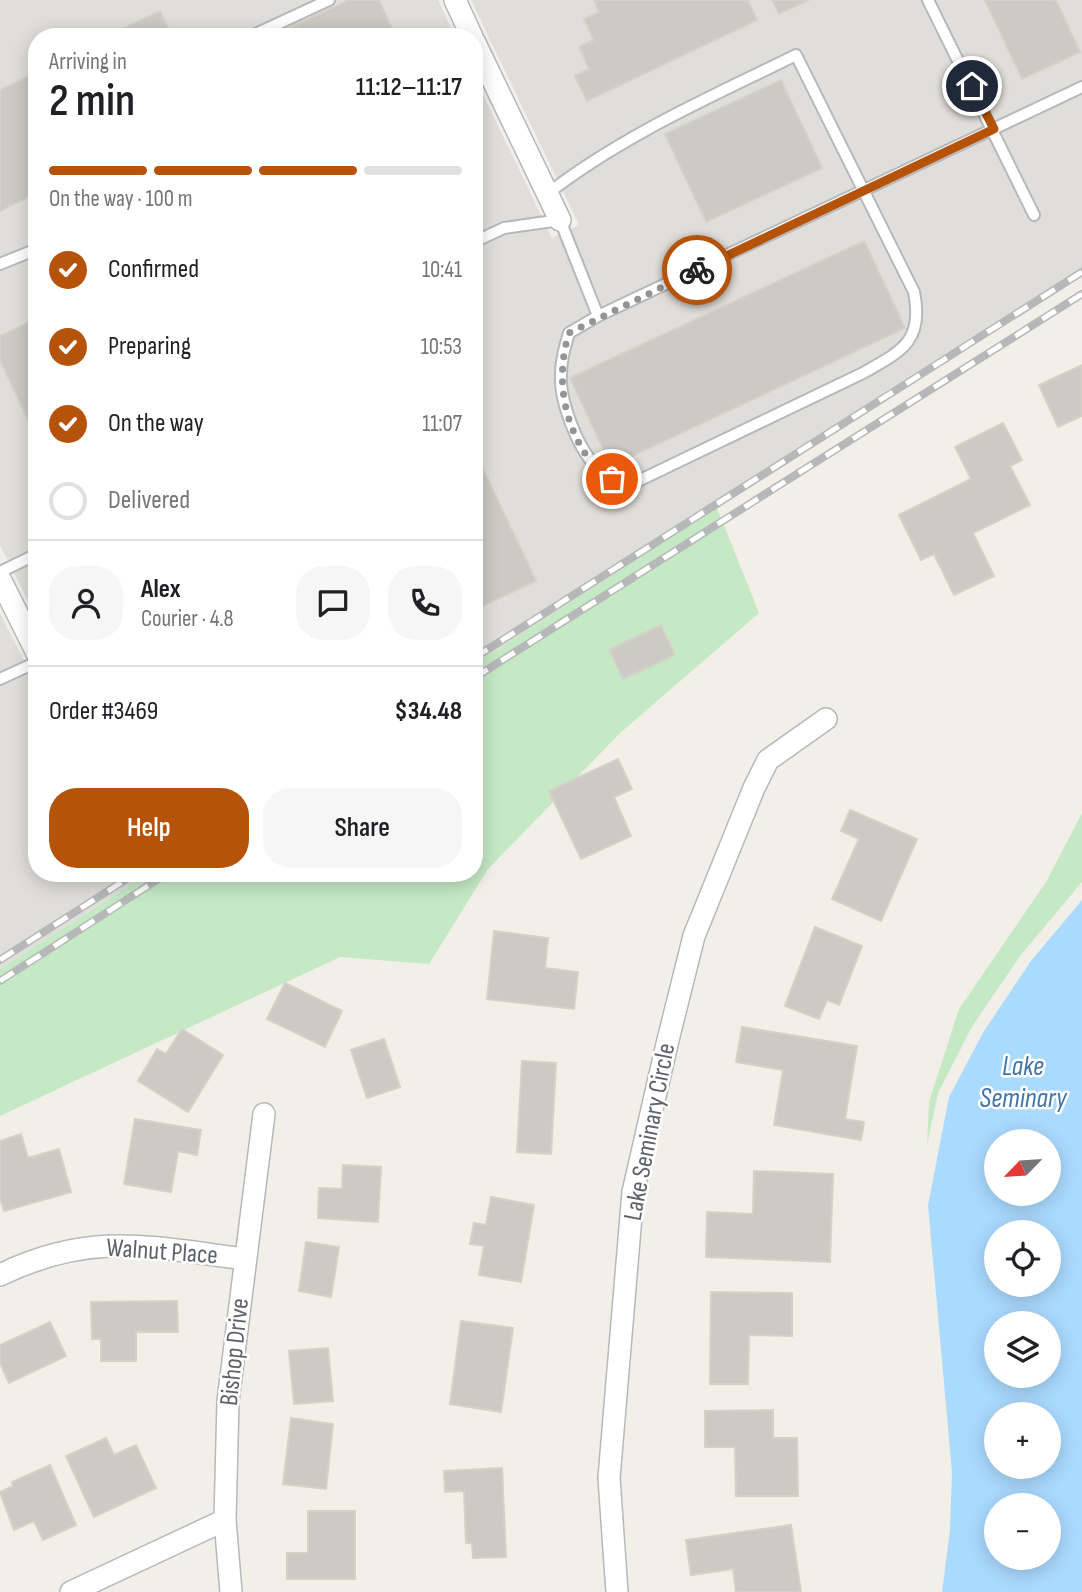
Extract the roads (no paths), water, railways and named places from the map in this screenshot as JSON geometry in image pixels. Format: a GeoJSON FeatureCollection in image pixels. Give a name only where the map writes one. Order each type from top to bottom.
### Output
{"type":"FeatureCollection","features":[{"type":"Feature","properties":{"kind":"street"},"geometry":{"type":"LineString","coordinates":[[455,0],[468,28]]}},
{"type":"Feature","properties":{"kind":"street"},"geometry":{"type":"LineString","coordinates":[[483,60],[560,220]]}},
{"type":"Feature","properties":{"kind":"street"},"geometry":{"type":"LineString","coordinates":[[0,579],[28,635]]}},
{"type":"Feature","properties":{"kind":"street","name":"Lake Seminary Circle"},"geometry":{"type":"LineString","coordinates":[[617,1592],[609,1478],[632,1206],[667,1044],[694,936],[754,788],[768,760],[826,719]]}},
{"type":"Feature","properties":{"kind":"street","name":"Bishop Drive"},"geometry":{"type":"LineString","coordinates":[[231,1592],[225,1520],[228,1401],[264,1114]]}},
{"type":"Feature","properties":{"kind":"street","name":"Walnut Place"},"geometry":{"type":"LineString","coordinates":[[0,1275],[29,1261],[72,1248],[126,1244],[245,1259]]}},
{"type":"Feature","properties":{"kind":"street"},"geometry":{"type":"LineString","coordinates":[[71,1592],[225,1520]]}},
{"type":"Feature","properties":{"kind":"lane"},"geometry":{"type":"LineString","coordinates":[[268,28],[329,0]]}},
{"type":"Feature","properties":{"kind":"lane"},"geometry":{"type":"LineString","coordinates":[[928,0],[994,129],[1034,215]]}},
{"type":"Feature","properties":{"kind":"lane"},"geometry":{"type":"LineString","coordinates":[[548,194],[586,165],[626,140],[796,55],[865,192],[914,292],[919,318],[912,336],[893,356],[636,482],[612,479],[589,460],[573,429],[561,385],[561,359],[569,333],[598,316],[865,192],[1082,87]]}},
{"type":"Feature","properties":{"kind":"lane"},"geometry":{"type":"LineString","coordinates":[[483,238],[504,228],[560,220],[598,316]]}},
{"type":"Feature","properties":{"kind":"lane"},"geometry":{"type":"LineString","coordinates":[[0,264],[28,253]]}},
{"type":"Feature","properties":{"kind":"lane"},"geometry":{"type":"LineString","coordinates":[[0,572],[28,558]]}},
{"type":"Feature","properties":{"kind":"lane"},"geometry":{"type":"LineString","coordinates":[[0,679],[28,666]]}},
{"type":"Feature","properties":{"kind":"water","name":"Lake Seminary"},"geometry":{"type":"Polygon","coordinates":[[[1082,900],[1082,1592],[942,1592],[950,1530],[952,1472],[928,1205],[949,1097],[984,1031],[1031,961],[1082,900]]]}},
{"type":"Feature","properties":{"kind":"railway"},"geometry":{"type":"LineString","coordinates":[[483,652],[1082,272]]}},
{"type":"Feature","properties":{"kind":"railway"},"geometry":{"type":"LineString","coordinates":[[483,672],[1082,294]]}},
{"type":"Feature","properties":{"kind":"railway"},"geometry":{"type":"LineString","coordinates":[[0,960],[122,882]]}},
{"type":"Feature","properties":{"kind":"railway"},"geometry":{"type":"LineString","coordinates":[[0,981],[154,882]]}}]}
